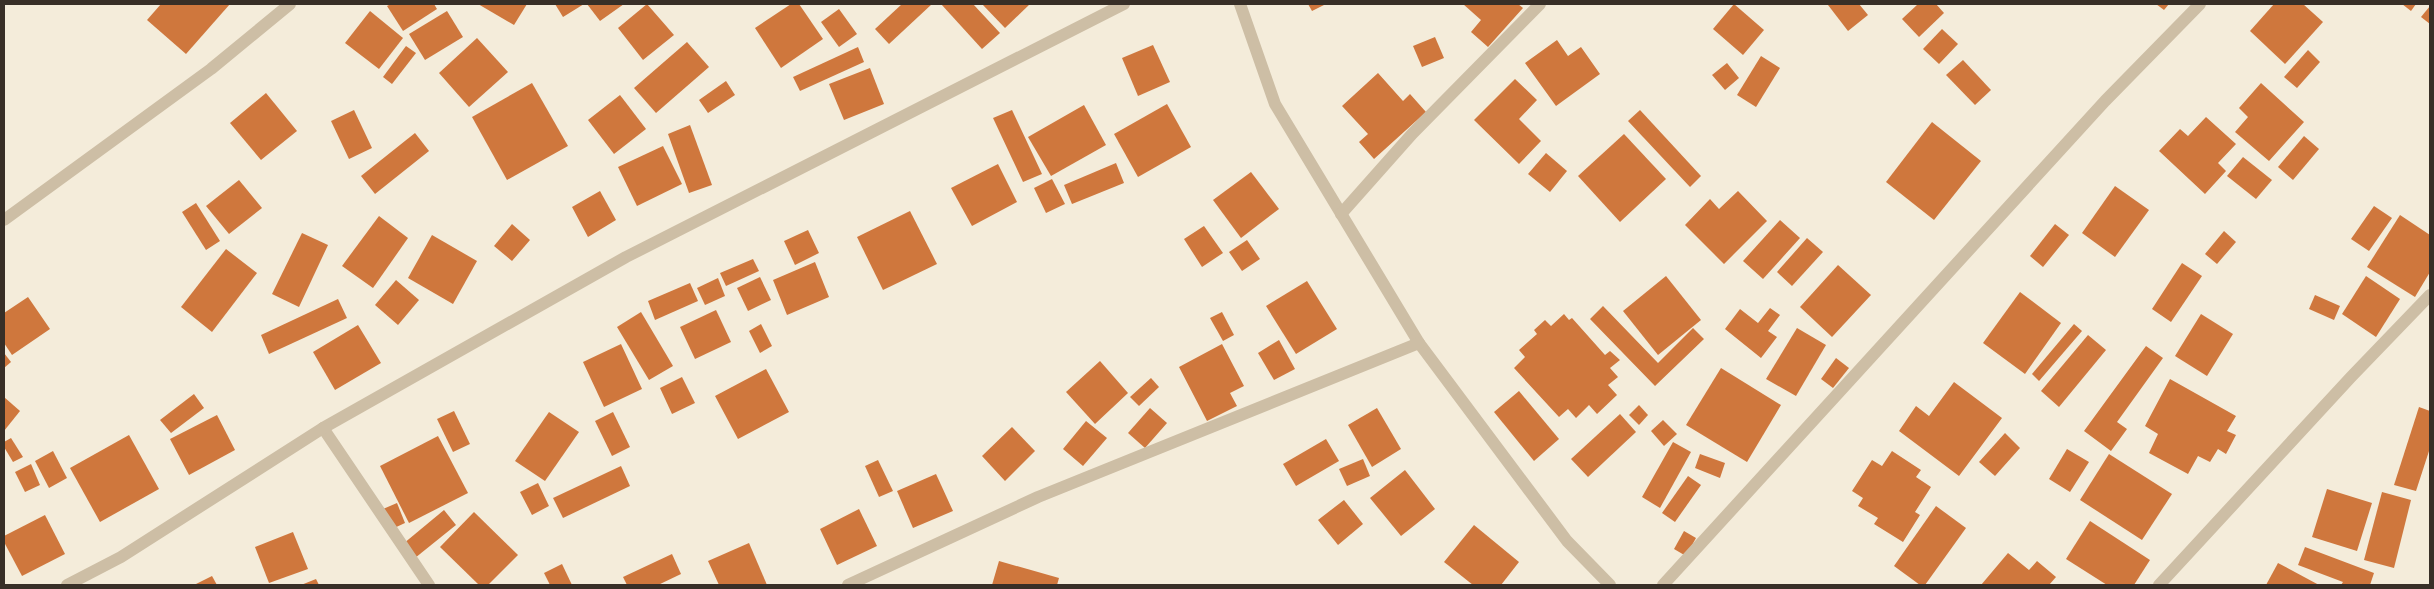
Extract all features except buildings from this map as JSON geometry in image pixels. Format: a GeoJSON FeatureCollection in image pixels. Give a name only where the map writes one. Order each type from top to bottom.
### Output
{"type":"FeatureCollection","features":[{"type":"Feature","properties":{"kind":"street"},"geometry":{"type":"LineString","coordinates":[[4,220],[211,70],[290,4]]}},
{"type":"Feature","properties":{"kind":"street"},"geometry":{"type":"LineString","coordinates":[[67,585],[121,557],[323,428],[626,257],[1124,4]]}},
{"type":"Feature","properties":{"kind":"street"},"geometry":{"type":"LineString","coordinates":[[1240,4],[1275,104],[1419,343],[1567,541],[1610,585]]}},
{"type":"Feature","properties":{"kind":"street"},"geometry":{"type":"LineString","coordinates":[[1341,214],[1412,134],[1540,4]]}},
{"type":"Feature","properties":{"kind":"street"},"geometry":{"type":"LineString","coordinates":[[1663,585],[2104,101],[2200,4]]}},
{"type":"Feature","properties":{"kind":"street"},"geometry":{"type":"LineString","coordinates":[[2159,585],[2351,378],[2430,296]]}},
{"type":"Feature","properties":{"kind":"street"},"geometry":{"type":"LineString","coordinates":[[848,585],[1038,497],[1419,343]]}},
{"type":"Feature","properties":{"kind":"street"},"geometry":{"type":"LineString","coordinates":[[323,428],[429,585]]}}]}
